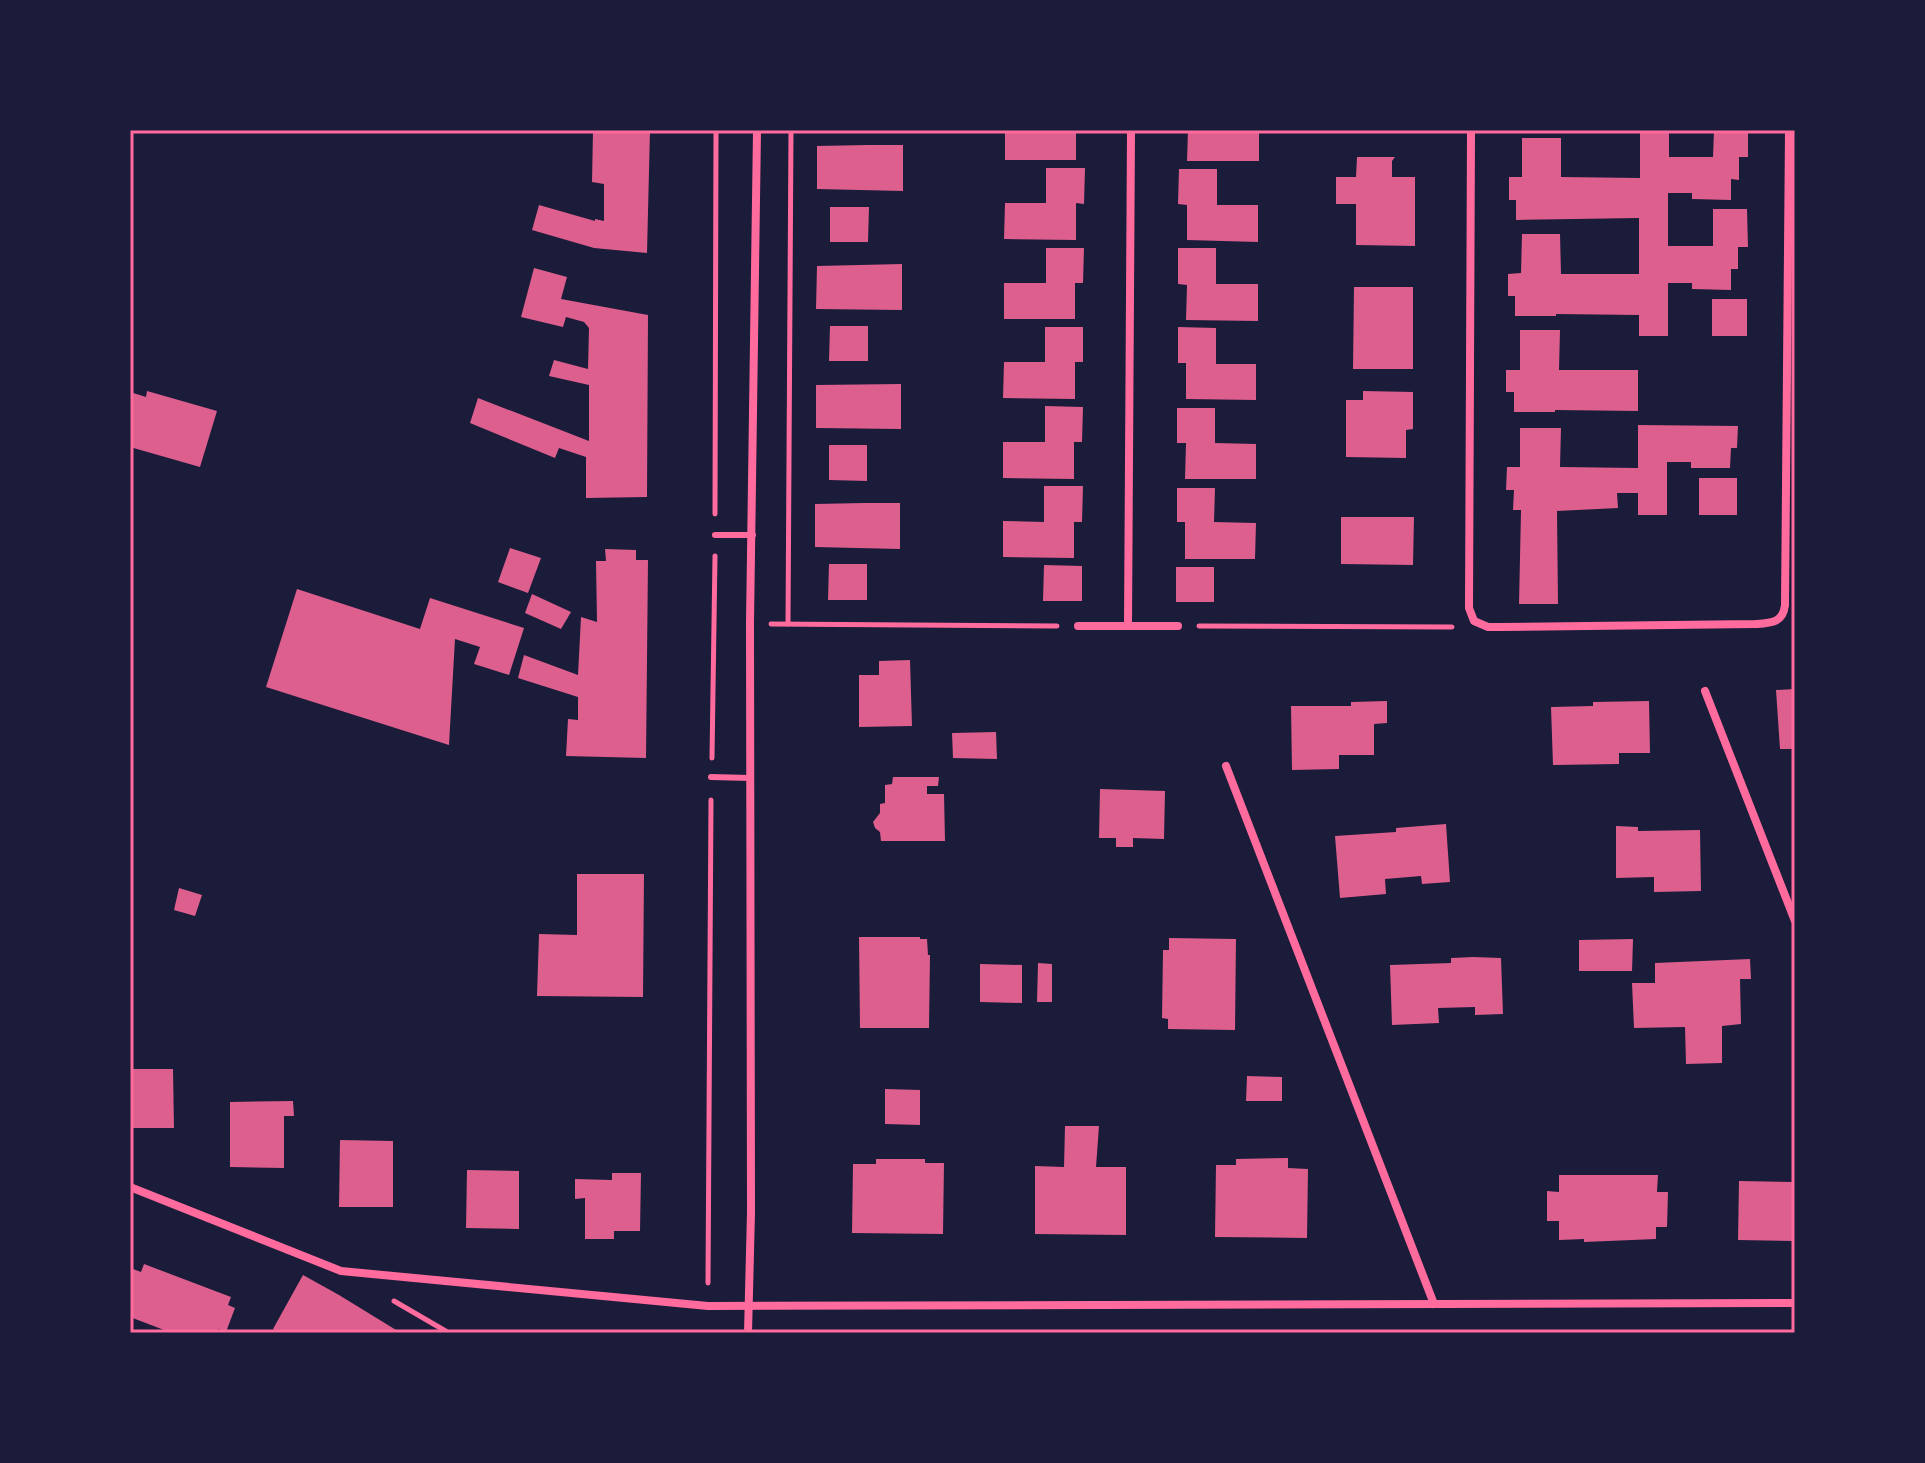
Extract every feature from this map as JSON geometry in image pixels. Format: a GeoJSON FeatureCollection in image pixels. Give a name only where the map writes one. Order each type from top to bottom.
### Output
{"type":"FeatureCollection","features":[{"type":"Feature","properties":{"kind":"street"},"geometry":{"type":"LineString","coordinates":[[748,1333],[757,130]]}},
{"type":"Feature","properties":{"kind":"street"},"geometry":{"type":"LineString","coordinates":[[1128,626],[1131,130]]}},
{"type":"Feature","properties":{"kind":"street"},"geometry":{"type":"LineString","coordinates":[[1471,130],[1469,601],[1474,621],[1488,627],[1755,624],[1780,620],[1785,605],[1789,130]]}},
{"type":"Feature","properties":{"kind":"street"},"geometry":{"type":"LineString","coordinates":[[1078,626],[1178,626]]}},
{"type":"Feature","properties":{"kind":"street"},"geometry":{"type":"LineString","coordinates":[[1705,691],[1795,921]]}},
{"type":"Feature","properties":{"kind":"street"},"geometry":{"type":"LineString","coordinates":[[1226,766],[1434,1304]]}},
{"type":"Feature","properties":{"kind":"street"},"geometry":{"type":"LineString","coordinates":[[130,1187],[341,1271],[708,1306],[1795,1303]]}},
{"type":"Feature","properties":{"kind":"lane"},"geometry":{"type":"LineString","coordinates":[[715,535],[753,535]]}},
{"type":"Feature","properties":{"kind":"lane"},"geometry":{"type":"LineString","coordinates":[[711,777],[750,778]]}},
{"type":"Feature","properties":{"kind":"path"},"geometry":{"type":"LineString","coordinates":[[708,1283],[716,130]]}},
{"type":"Feature","properties":{"kind":"path"},"geometry":{"type":"LineString","coordinates":[[788,624],[791,130]]}},
{"type":"Feature","properties":{"kind":"path"},"geometry":{"type":"LineString","coordinates":[[770,624],[1078,626]]}},
{"type":"Feature","properties":{"kind":"path"},"geometry":{"type":"LineString","coordinates":[[1178,626],[1452,627]]}},
{"type":"Feature","properties":{"kind":"building"},"geometry":{"type":"Polygon","coordinates":[[[593,130],[650,130],[647,253],[594,248],[532,230],[539,205],[604,221],[604,184],[592,182],[593,130]]]}},
{"type":"Feature","properties":{"kind":"building"},"geometry":{"type":"Polygon","coordinates":[[[1005,130],[1076,130],[1076,160],[1005,160],[1005,130]]]}},
{"type":"Feature","properties":{"kind":"building"},"geometry":{"type":"Polygon","coordinates":[[[1188,130],[1259,130],[1259,161],[1187,161],[1188,130]]]}},
{"type":"Feature","properties":{"kind":"building"},"geometry":{"type":"Polygon","coordinates":[[[1640,130],[1669,130],[1669,157],[1713,157],[1714,130],[1748,130],[1748,157],[1739,157],[1739,180],[1731,179],[1731,200],[1692,199],[1692,193],[1668,193],[1668,246],[1713,246],[1713,209],[1747,209],[1748,247],[1738,247],[1738,269],[1731,269],[1731,290],[1692,289],[1692,283],[1668,283],[1668,336],[1639,336],[1639,315],[1515,316],[1515,296],[1508,296],[1508,274],[1521,273],[1522,234],[1560,234],[1561,274],[1639,274],[1639,218],[1516,220],[1516,200],[1509,200],[1509,177],[1522,177],[1522,138],[1561,138],[1561,177],[1640,178],[1640,130]]]}},
{"type":"Feature","properties":{"kind":"building"},"geometry":{"type":"Polygon","coordinates":[[[903,145],[903,191],[817,189],[817,146],[903,145]]]}},
{"type":"Feature","properties":{"kind":"building"},"geometry":{"type":"Polygon","coordinates":[[[1357,157],[1395,157],[1392,177],[1415,177],[1415,246],[1356,245],[1356,204],[1336,204],[1336,177],[1356,177],[1357,157]]]}},
{"type":"Feature","properties":{"kind":"building"},"geometry":{"type":"Polygon","coordinates":[[[1046,168],[1085,168],[1084,204],[1076,203],[1076,240],[1004,239],[1005,203],[1046,203],[1046,168]]]}},
{"type":"Feature","properties":{"kind":"building"},"geometry":{"type":"Polygon","coordinates":[[[1179,169],[1217,169],[1217,205],[1258,205],[1258,242],[1187,240],[1187,205],[1178,204],[1179,169]]]}},
{"type":"Feature","properties":{"kind":"building"},"geometry":{"type":"Polygon","coordinates":[[[830,207],[869,207],[868,242],[830,242],[830,207]]]}},
{"type":"Feature","properties":{"kind":"building"},"geometry":{"type":"Polygon","coordinates":[[[1046,248],[1084,248],[1083,283],[1075,283],[1075,319],[1004,319],[1004,283],[1046,283],[1046,248]]]}},
{"type":"Feature","properties":{"kind":"building"},"geometry":{"type":"Polygon","coordinates":[[[1178,248],[1216,248],[1216,284],[1258,284],[1258,321],[1186,320],[1187,285],[1178,284],[1178,248]]]}},
{"type":"Feature","properties":{"kind":"building"},"geometry":{"type":"Polygon","coordinates":[[[902,264],[902,310],[816,309],[817,266],[902,264]]]}},
{"type":"Feature","properties":{"kind":"building"},"geometry":{"type":"Polygon","coordinates":[[[534,268],[567,277],[561,299],[648,315],[647,497],[586,498],[586,457],[559,448],[555,458],[470,423],[478,398],[589,441],[589,385],[549,376],[554,360],[588,369],[589,328],[584,322],[566,317],[563,327],[521,317],[534,268]]]}},
{"type":"Feature","properties":{"kind":"building"},"geometry":{"type":"Polygon","coordinates":[[[1354,287],[1413,287],[1413,369],[1353,369],[1354,287]]]}},
{"type":"Feature","properties":{"kind":"building"},"geometry":{"type":"Polygon","coordinates":[[[1712,299],[1747,299],[1747,336],[1712,336],[1712,299]]]}},
{"type":"Feature","properties":{"kind":"building"},"geometry":{"type":"Polygon","coordinates":[[[830,326],[868,326],[868,361],[829,361],[830,326]]]}},
{"type":"Feature","properties":{"kind":"building"},"geometry":{"type":"Polygon","coordinates":[[[1045,327],[1083,327],[1083,362],[1075,362],[1075,399],[1003,398],[1004,362],[1045,362],[1045,327]]]}},
{"type":"Feature","properties":{"kind":"building"},"geometry":{"type":"Polygon","coordinates":[[[1178,327],[1216,328],[1216,364],[1256,364],[1256,400],[1186,399],[1186,363],[1178,363],[1178,327]]]}},
{"type":"Feature","properties":{"kind":"building"},"geometry":{"type":"Polygon","coordinates":[[[1520,330],[1560,330],[1559,370],[1638,370],[1638,411],[1514,412],[1514,392],[1506,392],[1506,370],[1520,370],[1520,330]]]}},
{"type":"Feature","properties":{"kind":"building"},"geometry":{"type":"Polygon","coordinates":[[[901,384],[901,429],[816,428],[816,385],[901,384]]]}},
{"type":"Feature","properties":{"kind":"building"},"geometry":{"type":"Polygon","coordinates":[[[147,391],[217,411],[200,467],[130,447],[130,392],[146,397],[147,391]]]}},
{"type":"Feature","properties":{"kind":"building"},"geometry":{"type":"Polygon","coordinates":[[[1363,391],[1413,392],[1413,429],[1406,430],[1406,458],[1346,457],[1346,400],[1363,400],[1363,391]]]}},
{"type":"Feature","properties":{"kind":"building"},"geometry":{"type":"Polygon","coordinates":[[[1045,406],[1083,407],[1082,442],[1074,442],[1074,479],[1003,478],[1003,442],[1045,442],[1045,406]]]}},
{"type":"Feature","properties":{"kind":"building"},"geometry":{"type":"Polygon","coordinates":[[[1177,408],[1215,408],[1215,443],[1256,444],[1256,479],[1185,479],[1186,443],[1177,443],[1177,408]]]}},
{"type":"Feature","properties":{"kind":"building"},"geometry":{"type":"Polygon","coordinates":[[[1638,425],[1738,426],[1737,448],[1731,448],[1730,468],[1691,468],[1691,462],[1667,462],[1667,515],[1638,515],[1638,493],[1617,493],[1618,508],[1557,511],[1558,604],[1519,604],[1521,510],[1513,510],[1514,490],[1506,490],[1507,467],[1520,467],[1520,428],[1561,428],[1560,467],[1638,468],[1638,425]]]}},
{"type":"Feature","properties":{"kind":"building"},"geometry":{"type":"Polygon","coordinates":[[[829,445],[867,445],[867,481],[829,480],[829,445]]]}},
{"type":"Feature","properties":{"kind":"building"},"geometry":{"type":"Polygon","coordinates":[[[1699,478],[1737,478],[1737,515],[1699,515],[1699,478]]]}},
{"type":"Feature","properties":{"kind":"building"},"geometry":{"type":"Polygon","coordinates":[[[1044,486],[1083,486],[1082,522],[1074,522],[1074,558],[1003,557],[1003,521],[1044,522],[1044,486]]]}},
{"type":"Feature","properties":{"kind":"building"},"geometry":{"type":"Polygon","coordinates":[[[1177,488],[1215,488],[1214,522],[1256,523],[1255,559],[1185,559],[1185,522],[1177,522],[1177,488]]]}},
{"type":"Feature","properties":{"kind":"building"},"geometry":{"type":"Polygon","coordinates":[[[900,503],[900,549],[815,547],[815,504],[900,503]]]}},
{"type":"Feature","properties":{"kind":"building"},"geometry":{"type":"Polygon","coordinates":[[[1341,517],[1414,517],[1413,565],[1341,564],[1341,517]]]}},
{"type":"Feature","properties":{"kind":"building"},"geometry":{"type":"Polygon","coordinates":[[[510,548],[541,558],[528,593],[498,582],[510,548]]]}},
{"type":"Feature","properties":{"kind":"building"},"geometry":{"type":"Polygon","coordinates":[[[605,549],[636,550],[636,560],[648,560],[646,758],[566,756],[568,719],[578,720],[578,697],[518,678],[524,655],[578,675],[581,617],[597,622],[596,561],[606,561],[605,549]]]}},
{"type":"Feature","properties":{"kind":"building"},"geometry":{"type":"Polygon","coordinates":[[[829,564],[867,564],[867,600],[828,600],[829,564]]]}},
{"type":"Feature","properties":{"kind":"building"},"geometry":{"type":"Polygon","coordinates":[[[1044,565],[1082,566],[1082,601],[1043,601],[1044,565]]]}},
{"type":"Feature","properties":{"kind":"building"},"geometry":{"type":"Polygon","coordinates":[[[1176,567],[1214,567],[1214,602],[1176,602],[1176,567]]]}},
{"type":"Feature","properties":{"kind":"building"},"geometry":{"type":"Polygon","coordinates":[[[297,589],[420,629],[430,598],[524,628],[509,675],[474,664],[480,647],[455,639],[449,745],[266,687],[297,589]]]}},
{"type":"Feature","properties":{"kind":"building"},"geometry":{"type":"Polygon","coordinates":[[[532,594],[571,612],[561,629],[525,613],[532,594]]]}},
{"type":"Feature","properties":{"kind":"building"},"geometry":{"type":"Polygon","coordinates":[[[910,660],[912,726],[859,727],[859,675],[879,675],[879,661],[910,660]]]}},
{"type":"Feature","properties":{"kind":"building"},"geometry":{"type":"Polygon","coordinates":[[[1795,689],[1795,749],[1780,749],[1776,690],[1795,689]]]}},
{"type":"Feature","properties":{"kind":"building"},"geometry":{"type":"Polygon","coordinates":[[[1387,701],[1387,723],[1374,724],[1374,755],[1339,755],[1339,769],[1292,770],[1291,706],[1351,706],[1351,702],[1387,701]]]}},
{"type":"Feature","properties":{"kind":"building"},"geometry":{"type":"Polygon","coordinates":[[[1649,701],[1650,753],[1619,753],[1619,764],[1553,765],[1551,707],[1593,706],[1593,702],[1649,701]]]}},
{"type":"Feature","properties":{"kind":"building"},"geometry":{"type":"Polygon","coordinates":[[[996,732],[997,759],[953,758],[952,733],[996,732]]]}},
{"type":"Feature","properties":{"kind":"building"},"geometry":{"type":"Polygon","coordinates":[[[893,777],[939,777],[938,786],[927,786],[927,794],[944,794],[945,841],[881,841],[880,832],[873,822],[880,813],[880,804],[885,803],[885,785],[892,784],[893,777]]]}},
{"type":"Feature","properties":{"kind":"building"},"geometry":{"type":"Polygon","coordinates":[[[1100,789],[1165,791],[1164,839],[1133,838],[1133,847],[1116,847],[1116,838],[1099,838],[1100,789]]]}},
{"type":"Feature","properties":{"kind":"building"},"geometry":{"type":"Polygon","coordinates":[[[1446,824],[1450,882],[1422,884],[1421,876],[1385,879],[1386,894],[1340,898],[1335,836],[1396,832],[1396,828],[1446,824]]]}},
{"type":"Feature","properties":{"kind":"building"},"geometry":{"type":"Polygon","coordinates":[[[1616,826],[1638,827],[1638,831],[1700,830],[1701,891],[1654,892],[1654,877],[1616,878],[1616,826]]]}},
{"type":"Feature","properties":{"kind":"building"},"geometry":{"type":"Polygon","coordinates":[[[577,874],[644,874],[643,997],[537,996],[539,934],[577,935],[577,874]]]}},
{"type":"Feature","properties":{"kind":"building"},"geometry":{"type":"Polygon","coordinates":[[[179,888],[202,895],[195,916],[174,910],[179,888]]]}},
{"type":"Feature","properties":{"kind":"building"},"geometry":{"type":"Polygon","coordinates":[[[859,937],[927,939],[930,955],[929,1028],[860,1028],[859,937]]]}},
{"type":"Feature","properties":{"kind":"building"},"geometry":{"type":"Polygon","coordinates":[[[1169,938],[1236,939],[1235,1030],[1168,1029],[1168,1019],[1162,1018],[1163,950],[1169,950],[1169,938]]]}},
{"type":"Feature","properties":{"kind":"building"},"geometry":{"type":"Polygon","coordinates":[[[1633,939],[1632,971],[1579,971],[1579,940],[1633,939]]]}},
{"type":"Feature","properties":{"kind":"building"},"geometry":{"type":"Polygon","coordinates":[[[1451,958],[1501,958],[1503,1014],[1475,1015],[1475,1007],[1438,1008],[1439,1023],[1392,1025],[1390,965],[1451,963],[1451,958]]]}},
{"type":"Feature","properties":{"kind":"building"},"geometry":{"type":"Polygon","coordinates":[[[1750,959],[1751,979],[1740,979],[1741,1024],[1722,1026],[1722,1063],[1686,1064],[1685,1027],[1634,1028],[1632,983],[1655,983],[1655,963],[1750,959]]]}},
{"type":"Feature","properties":{"kind":"building"},"geometry":{"type":"Polygon","coordinates":[[[1038,963],[1052,964],[1052,1002],[1037,1002],[1038,963]]]}},
{"type":"Feature","properties":{"kind":"building"},"geometry":{"type":"Polygon","coordinates":[[[980,964],[1022,965],[1022,1003],[980,1002],[980,964]]]}},
{"type":"Feature","properties":{"kind":"building"},"geometry":{"type":"Polygon","coordinates":[[[130,1069],[173,1069],[174,1128],[130,1128],[130,1069]]]}},
{"type":"Feature","properties":{"kind":"building"},"geometry":{"type":"Polygon","coordinates":[[[1247,1076],[1282,1077],[1282,1101],[1246,1101],[1247,1076]]]}},
{"type":"Feature","properties":{"kind":"building"},"geometry":{"type":"Polygon","coordinates":[[[885,1089],[920,1090],[920,1125],[885,1124],[885,1089]]]}},
{"type":"Feature","properties":{"kind":"building"},"geometry":{"type":"Polygon","coordinates":[[[293,1101],[294,1116],[284,1116],[284,1168],[230,1167],[230,1102],[293,1101]]]}},
{"type":"Feature","properties":{"kind":"building"},"geometry":{"type":"Polygon","coordinates":[[[1065,1126],[1099,1126],[1096,1167],[1126,1167],[1126,1235],[1035,1234],[1035,1166],[1064,1167],[1065,1126]]]}},
{"type":"Feature","properties":{"kind":"building"},"geometry":{"type":"Polygon","coordinates":[[[340,1140],[393,1141],[393,1207],[339,1207],[340,1140]]]}},
{"type":"Feature","properties":{"kind":"building"},"geometry":{"type":"Polygon","coordinates":[[[1288,1158],[1288,1168],[1308,1169],[1307,1238],[1215,1237],[1216,1165],[1236,1165],[1236,1159],[1288,1158]]]}},
{"type":"Feature","properties":{"kind":"building"},"geometry":{"type":"Polygon","coordinates":[[[876,1159],[925,1159],[925,1163],[944,1163],[943,1234],[852,1233],[853,1164],[876,1164],[876,1159]]]}},
{"type":"Feature","properties":{"kind":"building"},"geometry":{"type":"Polygon","coordinates":[[[467,1170],[519,1171],[519,1229],[466,1228],[467,1170]]]}},
{"type":"Feature","properties":{"kind":"building"},"geometry":{"type":"Polygon","coordinates":[[[612,1173],[641,1173],[640,1231],[614,1231],[614,1239],[585,1239],[585,1198],[575,1199],[575,1179],[612,1180],[612,1173]]]}},
{"type":"Feature","properties":{"kind":"building"},"geometry":{"type":"Polygon","coordinates":[[[1559,1175],[1658,1175],[1657,1192],[1668,1192],[1667,1227],[1656,1227],[1656,1239],[1559,1240],[1559,1221],[1547,1221],[1547,1191],[1559,1192],[1559,1175]]]}},
{"type":"Feature","properties":{"kind":"building"},"geometry":{"type":"Polygon","coordinates":[[[1739,1181],[1795,1182],[1795,1241],[1738,1240],[1739,1181]]]}},
{"type":"Feature","properties":{"kind":"building"},"geometry":{"type":"Polygon","coordinates":[[[144,1264],[231,1297],[228,1305],[235,1308],[226,1332],[218,1329],[217,1333],[172,1333],[130,1317],[130,1278],[133,1269],[141,1272],[144,1264]]]}},
{"type":"Feature","properties":{"kind":"building"},"geometry":{"type":"Polygon","coordinates":[[[303,1275],[401,1333],[279,1333],[273,1329],[303,1275]]]}}]}
